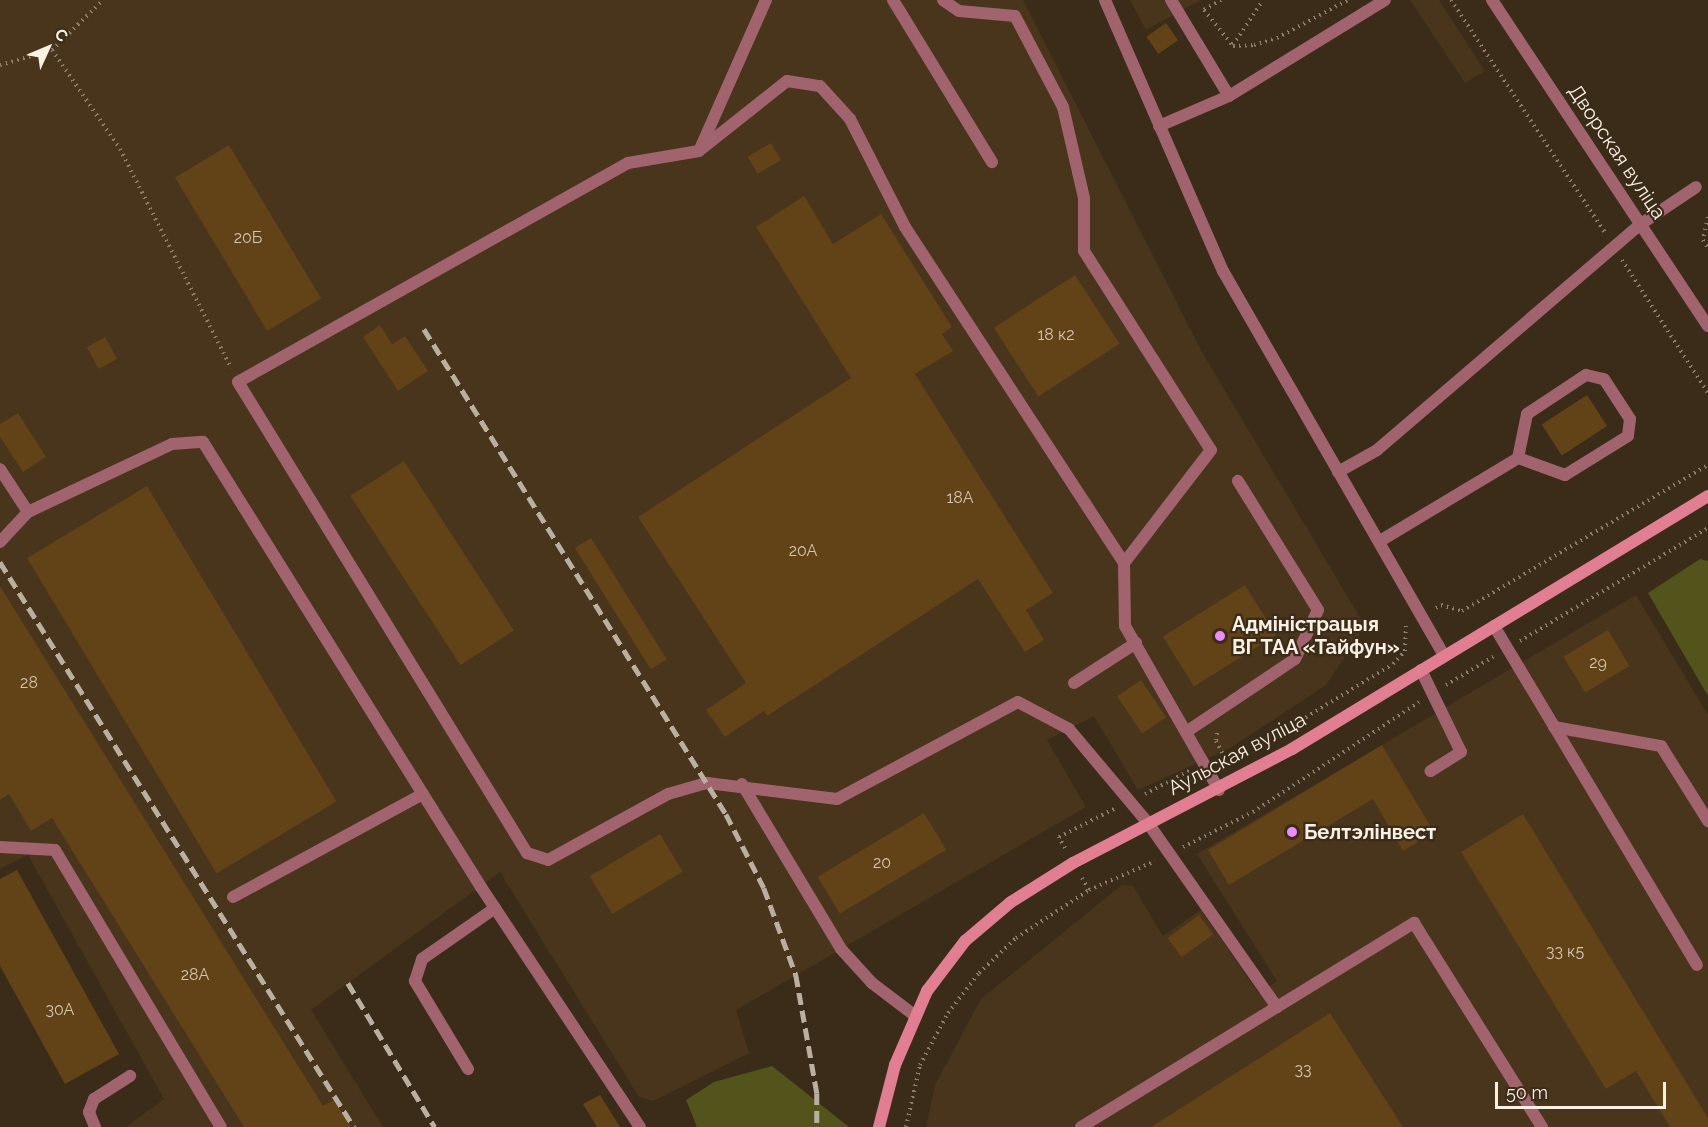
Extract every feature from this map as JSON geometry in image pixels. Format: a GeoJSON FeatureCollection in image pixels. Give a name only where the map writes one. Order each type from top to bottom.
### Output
{"type":"FeatureCollection","features":[{"type":"Feature","properties":{"kind":"street"},"geometry":{"type":"LineString","coordinates":[[699,151],[765,0]]}},
{"type":"Feature","properties":{"kind":"street"},"geometry":{"type":"LineString","coordinates":[[893,0],[992,162]]}},
{"type":"Feature","properties":{"kind":"street"},"geometry":{"type":"LineString","coordinates":[[944,0],[959,11],[1015,16],[1064,107],[1084,198],[1084,251],[1211,450],[1124,563]]}},
{"type":"Feature","properties":{"kind":"street"},"geometry":{"type":"LineString","coordinates":[[1105,0],[1223,271],[1444,656]]}},
{"type":"Feature","properties":{"kind":"street"},"geometry":{"type":"LineString","coordinates":[[1171,0],[1229,96]]}},
{"type":"Feature","properties":{"kind":"street"},"geometry":{"type":"LineString","coordinates":[[1159,126],[1229,96],[1385,0]]}},
{"type":"Feature","properties":{"kind":"street","name":"Дворская вуліца"},"geometry":{"type":"LineString","coordinates":[[1492,0],[1708,326]]}},
{"type":"Feature","properties":{"kind":"street"},"geometry":{"type":"LineString","coordinates":[[1219,790],[1125,626],[1124,563],[905,227],[850,119],[820,86],[787,81],[699,151],[628,163],[238,382],[527,853],[548,860],[668,794],[707,783],[742,784],[837,799],[1018,702],[1069,729],[1148,823],[1277,1007]]}},
{"type":"Feature","properties":{"kind":"street"},"geometry":{"type":"LineString","coordinates":[[1338,472],[1377,450],[1641,224],[1695,187]]}},
{"type":"Feature","properties":{"kind":"street"},"geometry":{"type":"LineString","coordinates":[[1380,541],[1518,458],[1527,414],[1586,375],[1604,379],[1630,419],[1628,436],[1565,475],[1518,458]]}},
{"type":"Feature","properties":{"kind":"street"},"geometry":{"type":"LineString","coordinates":[[0,542],[28,512],[172,444],[203,442],[495,908],[640,1127]]}},
{"type":"Feature","properties":{"kind":"street"},"geometry":{"type":"LineString","coordinates":[[0,469],[28,512]]}},
{"type":"Feature","properties":{"kind":"street"},"geometry":{"type":"LineString","coordinates":[[1186,732],[1295,659],[1318,610],[1238,481]]}},
{"type":"Feature","properties":{"kind":"street","name":"Аульская вуліца"},"geometry":{"type":"LineString","coordinates":[[879,1127],[882,1105],[914,1015],[965,941],[1011,902],[1073,862],[1148,823],[1219,790],[1708,496]]}},
{"type":"Feature","properties":{"kind":"street"},"geometry":{"type":"LineString","coordinates":[[1494,626],[1697,964]]}},
{"type":"Feature","properties":{"kind":"street"},"geometry":{"type":"LineString","coordinates":[[1074,683],[1136,643]]}},
{"type":"Feature","properties":{"kind":"street"},"geometry":{"type":"LineString","coordinates":[[1421,670],[1461,752],[1430,771]]}},
{"type":"Feature","properties":{"kind":"street"},"geometry":{"type":"LineString","coordinates":[[1554,726],[1660,746],[1708,821]]}},
{"type":"Feature","properties":{"kind":"street"},"geometry":{"type":"LineString","coordinates":[[742,784],[841,948],[872,983],[914,1015]]}},
{"type":"Feature","properties":{"kind":"street"},"geometry":{"type":"LineString","coordinates":[[233,897],[423,794]]}},
{"type":"Feature","properties":{"kind":"street"},"geometry":{"type":"LineString","coordinates":[[0,847],[55,850],[221,1127]]}},
{"type":"Feature","properties":{"kind":"street"},"geometry":{"type":"LineString","coordinates":[[468,1069],[415,981],[422,959],[495,908]]}},
{"type":"Feature","properties":{"kind":"street"},"geometry":{"type":"LineString","coordinates":[[1081,1127],[1414,923],[1542,1127]]}},
{"type":"Feature","properties":{"kind":"street"},"geometry":{"type":"LineString","coordinates":[[95,1127],[89,1112],[94,1099],[130,1076]]}},
{"type":"Feature","properties":{"kind":"path"},"geometry":{"type":"LineString","coordinates":[[0,65],[52,50],[103,0]]}},
{"type":"Feature","properties":{"kind":"path"},"geometry":{"type":"LineString","coordinates":[[1221,0],[1204,10],[1233,46]]}},
{"type":"Feature","properties":{"kind":"path"},"geometry":{"type":"LineString","coordinates":[[1233,46],[1263,0]]}},
{"type":"Feature","properties":{"kind":"path"},"geometry":{"type":"LineString","coordinates":[[1233,46],[1254,45],[1277,38],[1348,0]]}},
{"type":"Feature","properties":{"kind":"path"},"geometry":{"type":"LineString","coordinates":[[1450,0],[1708,393]]}},
{"type":"Feature","properties":{"kind":"path"},"geometry":{"type":"LineString","coordinates":[[52,50],[120,149],[238,382]]}},
{"type":"Feature","properties":{"kind":"path"},"geometry":{"type":"LineString","coordinates":[[1708,217],[1703,240],[1708,248]]}},
{"type":"Feature","properties":{"kind":"path"},"geometry":{"type":"LineString","coordinates":[[906,1127],[920,1065],[948,1013],[979,973],[1016,938],[1089,890],[1170,854],[1253,812],[1432,693],[1708,528]]}},
{"type":"Feature","properties":{"kind":"path"},"geometry":{"type":"LineString","coordinates":[[1089,890],[1059,837],[1204,764]]}},
{"type":"Feature","properties":{"kind":"shaded area"},"geometry":{"type":"Polygon","coordinates":[[[0,0],[1023,0],[1202,352],[1365,626],[1326,685],[1232,747],[1138,790],[1094,716],[1047,740],[1086,807],[736,1010],[749,1053],[653,1101],[639,1097],[500,872],[311,1010],[383,1127],[126,1127],[164,1099],[28,855],[0,869],[0,0]]]}},
{"type":"Feature","properties":{"kind":"shaded area"},"geometry":{"type":"Polygon","coordinates":[[[1130,0],[1201,0],[1146,30],[1130,0]]]}},
{"type":"Feature","properties":{"kind":"shaded area"},"geometry":{"type":"Polygon","coordinates":[[[1410,0],[1439,0],[1485,71],[1465,83],[1410,0]]]}},
{"type":"Feature","properties":{"kind":"shaded area"},"geometry":{"type":"Polygon","coordinates":[[[1700,559],[1708,561],[1708,696],[1648,593],[1700,559]]]}},
{"type":"Feature","properties":{"kind":"shaded area"},"geometry":{"type":"Polygon","coordinates":[[[1636,595],[1708,715],[1708,1127],[926,1127],[935,1085],[981,999],[1122,885],[1133,886],[1163,936],[1201,910],[1259,994],[1277,981],[1197,854],[1636,595]]]}},
{"type":"Feature","properties":{"kind":"shaded area"},"geometry":{"type":"Polygon","coordinates":[[[772,1066],[849,1127],[697,1127],[686,1100],[714,1082],[772,1066]]]}},
{"type":"Feature","properties":{"kind":"building"},"geometry":{"type":"Polygon","coordinates":[[[1166,23],[1178,40],[1158,54],[1146,37],[1166,23]]]}},
{"type":"Feature","properties":{"kind":"building"},"geometry":{"type":"Polygon","coordinates":[[[771,143],[781,160],[758,174],[748,156],[771,143]]]}},
{"type":"Feature","properties":{"kind":"building"},"geometry":{"type":"Polygon","coordinates":[[[229,145],[321,298],[267,331],[175,177],[229,145]]]}},
{"type":"Feature","properties":{"kind":"building"},"geometry":{"type":"Polygon","coordinates":[[[804,196],[833,244],[881,214],[952,327],[942,334],[953,351],[915,374],[1053,593],[1026,610],[1044,640],[1025,652],[978,579],[767,716],[764,711],[725,737],[706,710],[746,683],[638,517],[851,378],[756,227],[804,196]]]}},
{"type":"Feature","properties":{"kind":"building"},"geometry":{"type":"Polygon","coordinates":[[[1075,275],[1120,344],[1038,397],[994,328],[1075,275]]]}},
{"type":"Feature","properties":{"kind":"building"},"geometry":{"type":"Polygon","coordinates":[[[380,325],[392,344],[405,336],[428,371],[398,391],[363,337],[380,325]]]}},
{"type":"Feature","properties":{"kind":"building"},"geometry":{"type":"Polygon","coordinates":[[[105,337],[117,359],[99,369],[87,347],[105,337]]]}},
{"type":"Feature","properties":{"kind":"building"},"geometry":{"type":"Polygon","coordinates":[[[1587,395],[1607,426],[1562,455],[1542,424],[1587,395]]]}},
{"type":"Feature","properties":{"kind":"building"},"geometry":{"type":"Polygon","coordinates":[[[18,413],[46,457],[23,472],[0,437],[0,424],[18,413]]]}},
{"type":"Feature","properties":{"kind":"building"},"geometry":{"type":"Polygon","coordinates":[[[404,461],[514,630],[460,665],[350,496],[404,461]]]}},
{"type":"Feature","properties":{"kind":"building"},"geometry":{"type":"Polygon","coordinates":[[[147,486],[337,801],[217,874],[27,558],[147,486]]]}},
{"type":"Feature","properties":{"kind":"building"},"geometry":{"type":"Polygon","coordinates":[[[591,538],[667,659],[651,669],[575,548],[591,538]]]}},
{"type":"Feature","properties":{"kind":"building","name":"Адміністрацыя ВГ ТАА «Тайфун»"},"geometry":{"type":"Polygon","coordinates":[[[1245,585],[1276,635],[1194,686],[1163,636],[1245,585]]]}},
{"type":"Feature","properties":{"kind":"building"},"geometry":{"type":"Polygon","coordinates":[[[0,586],[323,1106],[334,1100],[351,1127],[244,1127],[52,818],[31,831],[9,794],[0,800],[0,586]]]}},
{"type":"Feature","properties":{"kind":"building"},"geometry":{"type":"Polygon","coordinates":[[[1608,630],[1630,666],[1585,693],[1563,657],[1608,630]]]}},
{"type":"Feature","properties":{"kind":"building"},"geometry":{"type":"Polygon","coordinates":[[[1141,680],[1166,717],[1142,734],[1117,696],[1141,680]]]}},
{"type":"Feature","properties":{"kind":"building"},"geometry":{"type":"Polygon","coordinates":[[[1382,745],[1434,832],[1403,851],[1373,799],[1229,885],[1208,850],[1382,745]]]}},
{"type":"Feature","properties":{"kind":"building"},"geometry":{"type":"Polygon","coordinates":[[[924,813],[946,850],[840,914],[818,877],[924,813]]]}},
{"type":"Feature","properties":{"kind":"building"},"geometry":{"type":"Polygon","coordinates":[[[1523,814],[1708,1118],[1708,1127],[1670,1127],[1636,1071],[1606,1089],[1461,852],[1523,814]]]}},
{"type":"Feature","properties":{"kind":"building"},"geometry":{"type":"Polygon","coordinates":[[[660,834],[683,872],[612,914],[590,876],[660,834]]]}},
{"type":"Feature","properties":{"kind":"building"},"geometry":{"type":"Polygon","coordinates":[[[17,870],[119,1054],[65,1084],[0,966],[0,879],[17,870]]]}},
{"type":"Feature","properties":{"kind":"building"},"geometry":{"type":"Polygon","coordinates":[[[1199,915],[1213,934],[1182,957],[1167,938],[1199,915]]]}},
{"type":"Feature","properties":{"kind":"building"},"geometry":{"type":"Polygon","coordinates":[[[1330,1013],[1403,1127],[1151,1127],[1330,1013]]]}},
{"type":"Feature","properties":{"kind":"building"},"geometry":{"type":"Polygon","coordinates":[[[600,1095],[620,1127],[597,1127],[583,1104],[600,1095]]]}},
{"type":"Feature","properties":{"kind":"railway"},"geometry":{"type":"LineString","coordinates":[[424,329],[726,814],[764,888],[796,975],[817,1093],[817,1127]]}},
{"type":"Feature","properties":{"kind":"railway"},"geometry":{"type":"LineString","coordinates":[[0,562],[354,1127]]}},
{"type":"Feature","properties":{"kind":"railway"},"geometry":{"type":"LineString","coordinates":[[348,983],[435,1127]]}},
{"type":"Feature","properties":{"kind":"place","name":"Адміністрацыя ВГ ТАА «Тайфун»"},"geometry":{"type":"Point","coordinates":[1220,636]}},
{"type":"Feature","properties":{"kind":"place","name":"Белтэлінвест"},"geometry":{"type":"Point","coordinates":[1292,832]}}]}
